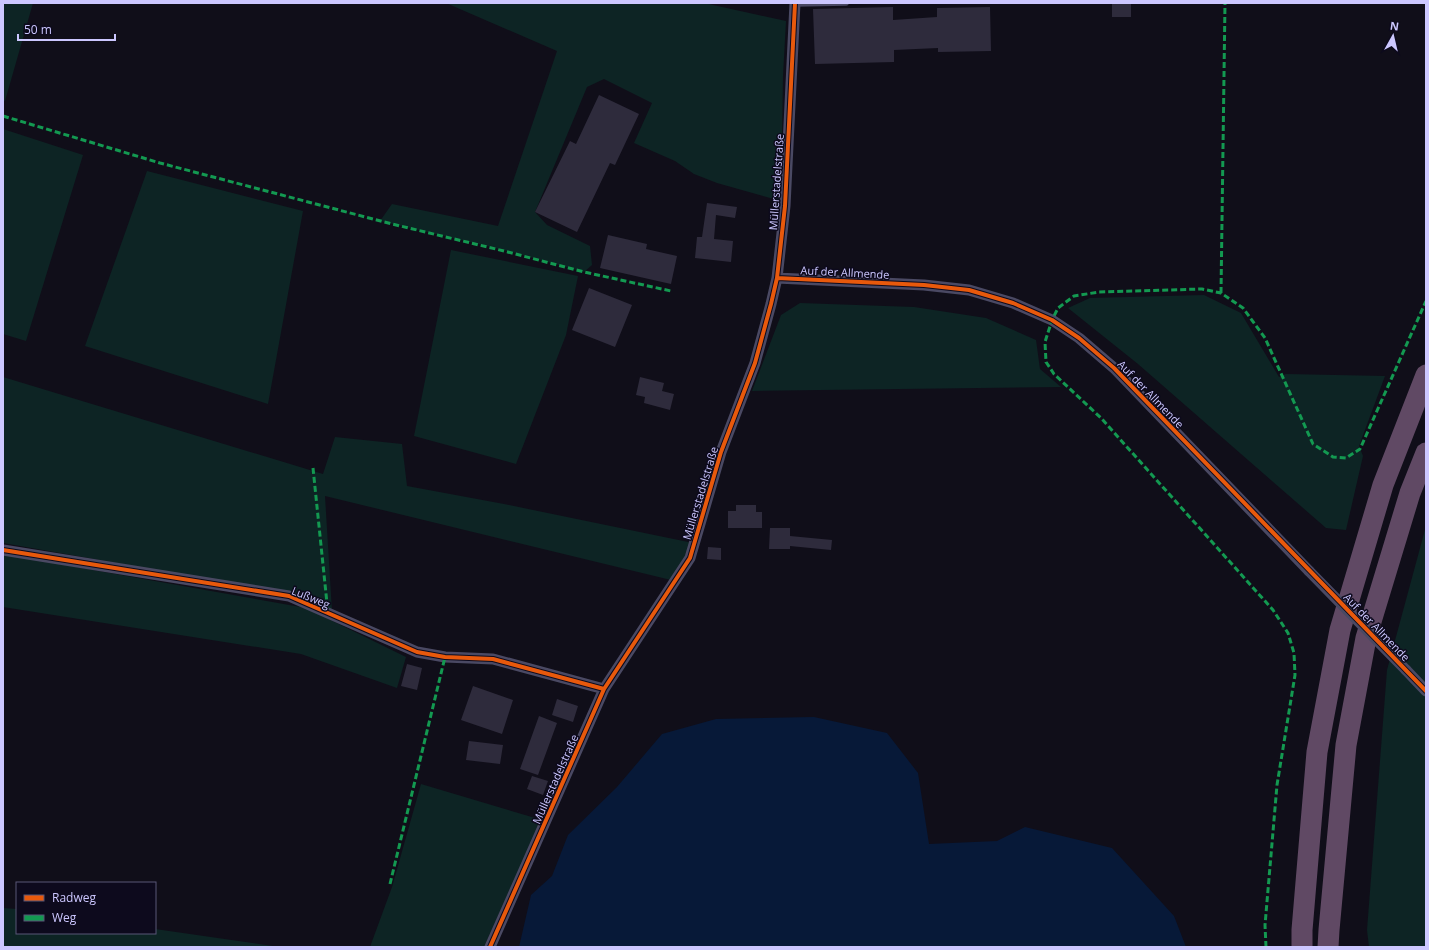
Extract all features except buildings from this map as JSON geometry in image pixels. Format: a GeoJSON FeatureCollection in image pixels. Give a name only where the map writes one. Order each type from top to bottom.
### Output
{"type":"FeatureCollection","features":[{"type":"Feature","properties":{"kind":"highway"},"geometry":{"type":"LineString","coordinates":[[1302,947],[1302,930],[1317,752],[1340,630],[1383,485],[1426,375]]}},
{"type":"Feature","properties":{"kind":"highway"},"geometry":{"type":"LineString","coordinates":[[1328,947],[1346,745],[1366,638],[1410,493],[1426,453]]}},
{"type":"Feature","properties":{"kind":"street","name":"Müllerstadelstraße"},"geometry":{"type":"LineString","coordinates":[[490,947],[604,689],[690,558],[721,452],[755,363],[777,278],[785,206],[795,3]]}},
{"type":"Feature","properties":{"kind":"street","name":"Auf der Allmende"},"geometry":{"type":"LineString","coordinates":[[777,278],[924,285],[969,290],[1012,303],[1052,320],[1079,338],[1114,368],[1426,691]]}},
{"type":"Feature","properties":{"kind":"street","name":"Lußweg"},"geometry":{"type":"LineString","coordinates":[[3,550],[289,596],[417,652],[445,657],[493,659],[604,689]]}},
{"type":"Feature","properties":{"kind":"lane"},"geometry":{"type":"LineString","coordinates":[[795,3],[846,3]]}},
{"type":"Feature","properties":{"kind":"green space"},"geometry":{"type":"Polygon","coordinates":[[[3,3],[33,3],[5,101],[3,100],[3,3]]]}},
{"type":"Feature","properties":{"kind":"green space"},"geometry":{"type":"Polygon","coordinates":[[[446,3],[704,3],[786,21],[783,76],[781,201],[717,183],[694,174],[675,161],[634,143],[652,103],[604,79],[587,87],[535,212],[547,225],[590,246],[592,265],[584,272],[504,250],[380,221],[392,204],[498,226],[557,51],[446,3]]]}},
{"type":"Feature","properties":{"kind":"green space"},"geometry":{"type":"Polygon","coordinates":[[[3,129],[83,155],[26,341],[3,334],[3,129]]]}},
{"type":"Feature","properties":{"kind":"green space"},"geometry":{"type":"Polygon","coordinates":[[[147,171],[303,211],[268,404],[85,346],[147,171]]]}},
{"type":"Feature","properties":{"kind":"green space"},"geometry":{"type":"Polygon","coordinates":[[[451,250],[578,276],[566,335],[516,464],[414,436],[451,250]]]}},
{"type":"Feature","properties":{"kind":"green space"},"geometry":{"type":"Polygon","coordinates":[[[1204,295],[1241,313],[1279,377],[1286,374],[1385,376],[1359,446],[1363,456],[1346,530],[1326,528],[1138,364],[1068,308],[1090,298],[1204,295]]]}},
{"type":"Feature","properties":{"kind":"green space"},"geometry":{"type":"Polygon","coordinates":[[[800,303],[914,307],[986,318],[1036,340],[1040,369],[1061,387],[752,391],[781,315],[800,303]]]}},
{"type":"Feature","properties":{"kind":"green space"},"geometry":{"type":"Polygon","coordinates":[[[3,377],[323,474],[335,437],[402,444],[407,486],[504,504],[693,543],[671,580],[325,496],[332,611],[287,593],[3,543],[3,377]]]}},
{"type":"Feature","properties":{"kind":"green space"},"geometry":{"type":"Polygon","coordinates":[[[1426,526],[1426,947],[1369,947],[1367,930],[1387,670],[1426,526]]]}},
{"type":"Feature","properties":{"kind":"green space"},"geometry":{"type":"Polygon","coordinates":[[[3,554],[306,608],[406,657],[397,688],[301,654],[3,607],[3,554]]]}},
{"type":"Feature","properties":{"kind":"green space"},"geometry":{"type":"Polygon","coordinates":[[[421,784],[542,820],[484,947],[370,947],[392,887],[421,784]]]}},
{"type":"Feature","properties":{"kind":"green space"},"geometry":{"type":"Polygon","coordinates":[[[3,908],[16,909],[16,934],[156,934],[156,929],[280,947],[3,947],[3,908]]]}},
{"type":"Feature","properties":{"kind":"water"},"geometry":{"type":"Polygon","coordinates":[[[814,717],[887,733],[918,773],[929,844],[997,841],[1025,827],[1112,848],[1174,916],[1186,947],[519,947],[531,895],[552,876],[568,835],[617,787],[662,734],[716,719],[814,717]]]}},
{"type":"Feature","properties":{"kind":"marked path"},"geometry":{"type":"LineString","coordinates":[[1221,293],[1225,3]]}},
{"type":"Feature","properties":{"kind":"marked path"},"geometry":{"type":"LineString","coordinates":[[3,116],[160,163],[392,224],[584,272],[671,291]]}},
{"type":"Feature","properties":{"kind":"marked path"},"geometry":{"type":"LineString","coordinates":[[1266,947],[1265,925],[1277,785],[1295,675],[1294,653],[1288,633],[1273,610],[1101,418],[1054,374],[1046,362],[1045,342],[1052,320],[1058,308],[1074,296],[1099,292],[1202,289],[1221,293],[1243,308],[1265,338],[1313,444],[1333,457],[1346,458],[1360,449],[1426,301]]}},
{"type":"Feature","properties":{"kind":"marked path"},"geometry":{"type":"LineString","coordinates":[[313,468],[328,613]]}},
{"type":"Feature","properties":{"kind":"marked path"},"geometry":{"type":"LineString","coordinates":[[390,884],[445,657]]}},
{"type":"Feature","properties":{"kind":"cycle path"},"geometry":{"type":"LineString","coordinates":[[490,947],[604,689],[690,558],[721,452],[755,363],[777,278],[785,206],[795,3]]}},
{"type":"Feature","properties":{"kind":"cycle path"},"geometry":{"type":"LineString","coordinates":[[777,278],[924,285],[969,290],[1013,303],[1052,320],[1079,338],[1114,368],[1426,691]]}},
{"type":"Feature","properties":{"kind":"cycle path"},"geometry":{"type":"LineString","coordinates":[[3,550],[289,596],[417,652],[445,657],[493,659],[604,689]]}}]}
